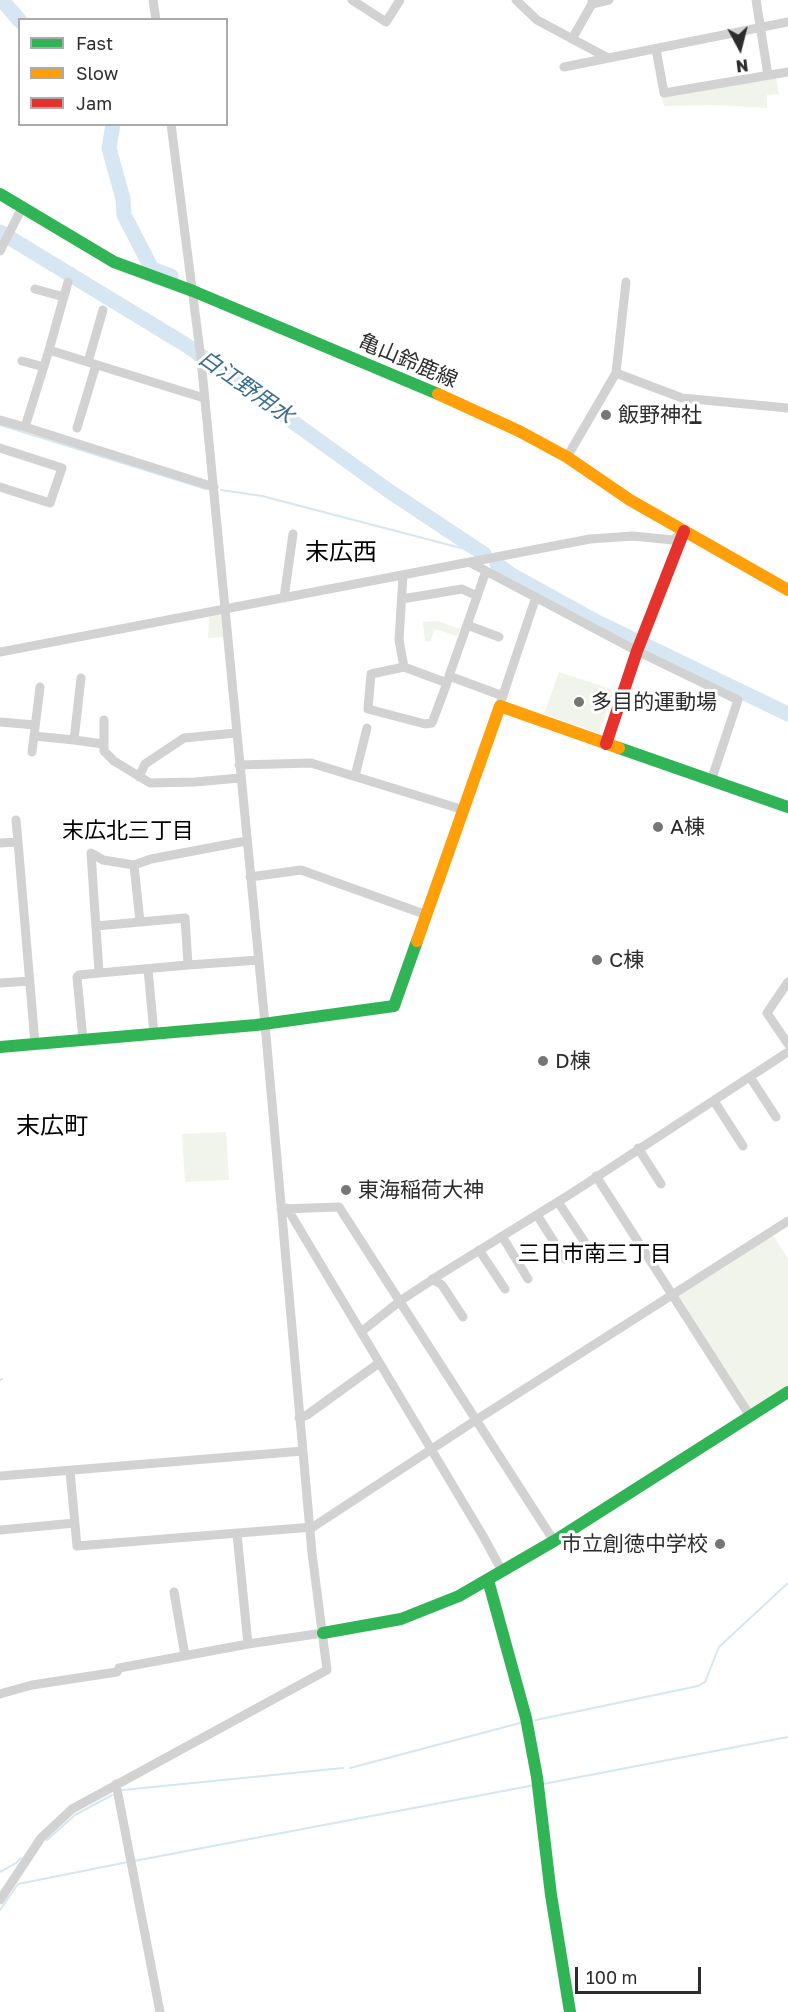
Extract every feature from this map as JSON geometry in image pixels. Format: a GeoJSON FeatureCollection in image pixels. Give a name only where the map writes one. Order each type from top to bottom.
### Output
{"type":"FeatureCollection","features":[{"type":"Feature","properties":{"kind":"street"},"geometry":{"type":"LineString","coordinates":[[153,0],[156,18]]}},
{"type":"Feature","properties":{"kind":"street"},"geometry":{"type":"LineString","coordinates":[[352,0],[386,22],[400,0]]}},
{"type":"Feature","properties":{"kind":"street"},"geometry":{"type":"LineString","coordinates":[[516,0],[537,20],[608,58]]}},
{"type":"Feature","properties":{"kind":"street"},"geometry":{"type":"LineString","coordinates":[[572,39],[592,2],[609,0]]}},
{"type":"Feature","properties":{"kind":"street"},"geometry":{"type":"LineString","coordinates":[[756,0],[768,75]]}},
{"type":"Feature","properties":{"kind":"street"},"geometry":{"type":"LineString","coordinates":[[564,66],[788,22]]}},
{"type":"Feature","properties":{"kind":"street"},"geometry":{"type":"LineString","coordinates":[[656,49],[664,93],[788,72]]}},
{"type":"Feature","properties":{"kind":"street"},"geometry":{"type":"LineString","coordinates":[[0,1900],[41,1838],[72,1809],[327,1670],[310,1528],[284,1208],[246,841],[201,359],[171,126]]}},
{"type":"Feature","properties":{"kind":"street","name":"亀山鈴鹿線"},"geometry":{"type":"LineString","coordinates":[[0,194],[114,262],[192,291],[519,430],[567,457],[630,500],[788,591]]}},
{"type":"Feature","properties":{"kind":"street"},"geometry":{"type":"LineString","coordinates":[[0,251],[22,208]]}},
{"type":"Feature","properties":{"kind":"street"},"geometry":{"type":"LineString","coordinates":[[25,428],[50,350],[68,282]]}},
{"type":"Feature","properties":{"kind":"street"},"geometry":{"type":"LineString","coordinates":[[567,457],[616,373],[626,282]]}},
{"type":"Feature","properties":{"kind":"street"},"geometry":{"type":"LineString","coordinates":[[36,289],[64,297]]}},
{"type":"Feature","properties":{"kind":"street"},"geometry":{"type":"LineString","coordinates":[[77,428],[103,310]]}},
{"type":"Feature","properties":{"kind":"street"},"geometry":{"type":"LineString","coordinates":[[50,350],[204,398]]}},
{"type":"Feature","properties":{"kind":"street"},"geometry":{"type":"LineString","coordinates":[[22,361],[44,368]]}},
{"type":"Feature","properties":{"kind":"street"},"geometry":{"type":"LineString","coordinates":[[616,373],[682,398],[788,408]]}},
{"type":"Feature","properties":{"kind":"street"},"geometry":{"type":"LineString","coordinates":[[0,420],[213,487]]}},
{"type":"Feature","properties":{"kind":"street"},"geometry":{"type":"LineString","coordinates":[[0,448],[62,468],[51,503],[0,487]]}},
{"type":"Feature","properties":{"kind":"street"},"geometry":{"type":"LineString","coordinates":[[0,652],[590,539],[616,536],[673,540],[684,531]]}},
{"type":"Feature","properties":{"kind":"street"},"geometry":{"type":"LineString","coordinates":[[606,744],[639,646],[684,531]]}},
{"type":"Feature","properties":{"kind":"street"},"geometry":{"type":"LineString","coordinates":[[284,598],[293,534]]}},
{"type":"Feature","properties":{"kind":"street"},"geometry":{"type":"LineString","coordinates":[[471,563],[639,646],[738,700],[711,781]]}},
{"type":"Feature","properties":{"kind":"street"},"geometry":{"type":"LineString","coordinates":[[486,571],[448,680],[432,723],[425,724],[368,709],[371,674],[405,667],[448,680],[606,744],[788,807]]}},
{"type":"Feature","properties":{"kind":"street"},"geometry":{"type":"LineString","coordinates":[[403,576],[399,640],[405,667]]}},
{"type":"Feature","properties":{"kind":"street"},"geometry":{"type":"LineString","coordinates":[[402,599],[462,589],[477,596]]}},
{"type":"Feature","properties":{"kind":"street"},"geometry":{"type":"LineString","coordinates":[[0,1047],[265,1024],[394,1006],[464,810],[536,597]]}},
{"type":"Feature","properties":{"kind":"street"},"geometry":{"type":"LineString","coordinates":[[467,625],[499,636]]}},
{"type":"Feature","properties":{"kind":"street"},"geometry":{"type":"LineString","coordinates":[[74,740],[81,678]]}},
{"type":"Feature","properties":{"kind":"street"},"geometry":{"type":"LineString","coordinates":[[32,752],[40,687]]}},
{"type":"Feature","properties":{"kind":"street"},"geometry":{"type":"LineString","coordinates":[[104,720],[104,751],[114,761],[150,783],[240,778]]}},
{"type":"Feature","properties":{"kind":"street"},"geometry":{"type":"LineString","coordinates":[[0,722],[35,725]]}},
{"type":"Feature","properties":{"kind":"street"},"geometry":{"type":"LineString","coordinates":[[355,777],[367,728]]}},
{"type":"Feature","properties":{"kind":"street"},"geometry":{"type":"LineString","coordinates":[[139,777],[145,764],[184,738],[236,733]]}},
{"type":"Feature","properties":{"kind":"street"},"geometry":{"type":"LineString","coordinates":[[34,736],[103,744]]}},
{"type":"Feature","properties":{"kind":"street"},"geometry":{"type":"LineString","coordinates":[[239,765],[312,763],[464,810]]}},
{"type":"Feature","properties":{"kind":"street"},"geometry":{"type":"LineString","coordinates":[[16,820],[35,1044]]}},
{"type":"Feature","properties":{"kind":"street"},"geometry":{"type":"LineString","coordinates":[[99,973],[91,854],[103,860],[134,865],[151,859],[246,841]]}},
{"type":"Feature","properties":{"kind":"street"},"geometry":{"type":"LineString","coordinates":[[0,843],[18,842]]}},
{"type":"Feature","properties":{"kind":"street"},"geometry":{"type":"LineString","coordinates":[[134,865],[140,922]]}},
{"type":"Feature","properties":{"kind":"street"},"geometry":{"type":"LineString","coordinates":[[250,877],[301,870],[427,915]]}},
{"type":"Feature","properties":{"kind":"street"},"geometry":{"type":"LineString","coordinates":[[96,926],[185,918],[188,965]]}},
{"type":"Feature","properties":{"kind":"street"},"geometry":{"type":"LineString","coordinates":[[83,1040],[77,977],[79,975],[259,960]]}},
{"type":"Feature","properties":{"kind":"street"},"geometry":{"type":"LineString","coordinates":[[148,969],[154,1034]]}},
{"type":"Feature","properties":{"kind":"street"},"geometry":{"type":"LineString","coordinates":[[0,983],[30,981]]}},
{"type":"Feature","properties":{"kind":"street"},"geometry":{"type":"LineString","coordinates":[[788,982],[767,1013],[788,1044]]}},
{"type":"Feature","properties":{"kind":"street"},"geometry":{"type":"LineString","coordinates":[[361,1332],[432,1279],[558,1202],[788,1052]]}},
{"type":"Feature","properties":{"kind":"street"},"geometry":{"type":"LineString","coordinates":[[750,1077],[776,1117]]}},
{"type":"Feature","properties":{"kind":"street"},"geometry":{"type":"LineString","coordinates":[[714,1101],[743,1146]]}},
{"type":"Feature","properties":{"kind":"street"},"geometry":{"type":"LineString","coordinates":[[638,1148],[661,1184]]}},
{"type":"Feature","properties":{"kind":"street"},"geometry":{"type":"LineString","coordinates":[[596,1176],[750,1416]]}},
{"type":"Feature","properties":{"kind":"street"},"geometry":{"type":"LineString","coordinates":[[558,1202],[584,1241]]}},
{"type":"Feature","properties":{"kind":"street"},"geometry":{"type":"LineString","coordinates":[[284,1208],[339,1207],[554,1541]]}},
{"type":"Feature","properties":{"kind":"street"},"geometry":{"type":"LineString","coordinates":[[284,1208],[361,1332],[502,1571]]}},
{"type":"Feature","properties":{"kind":"street"},"geometry":{"type":"LineString","coordinates":[[537,1215],[566,1258]]}},
{"type":"Feature","properties":{"kind":"street"},"geometry":{"type":"LineString","coordinates":[[70,1471],[77,1546],[310,1528],[788,1221]]}},
{"type":"Feature","properties":{"kind":"street"},"geometry":{"type":"LineString","coordinates":[[502,1236],[528,1279]]}},
{"type":"Feature","properties":{"kind":"street"},"geometry":{"type":"LineString","coordinates":[[479,1250],[504,1289]]}},
{"type":"Feature","properties":{"kind":"street"},"geometry":{"type":"LineString","coordinates":[[432,1279],[442,1285],[463,1317]]}},
{"type":"Feature","properties":{"kind":"street"},"geometry":{"type":"LineString","coordinates":[[300,1418],[379,1363]]}},
{"type":"Feature","properties":{"kind":"street"},"geometry":{"type":"LineString","coordinates":[[0,1694],[32,1685],[117,1672],[118,1668],[248,1644],[383,1623],[423,1612],[459,1596],[554,1541],[788,1392]]}},
{"type":"Feature","properties":{"kind":"street"},"geometry":{"type":"LineString","coordinates":[[0,1476],[303,1452]]}},
{"type":"Feature","properties":{"kind":"street"},"geometry":{"type":"LineString","coordinates":[[0,1530],[75,1523]]}},
{"type":"Feature","properties":{"kind":"street"},"geometry":{"type":"LineString","coordinates":[[237,1534],[248,1644]]}},
{"type":"Feature","properties":{"kind":"street"},"geometry":{"type":"LineString","coordinates":[[488,1580],[526,1718],[538,1784],[551,1895],[570,2012]]}},
{"type":"Feature","properties":{"kind":"street"},"geometry":{"type":"LineString","coordinates":[[174,1592],[185,1656]]}},
{"type":"Feature","properties":{"kind":"street"},"geometry":{"type":"LineString","coordinates":[[116,1784],[160,2012]]}},
{"type":"Feature","properties":{"kind":"shaded area"},"geometry":{"type":"Polygon","coordinates":[[[776,78],[779,94],[767,95],[767,108],[717,105],[664,106],[662,96],[776,78]]]}},
{"type":"Feature","properties":{"kind":"shaded area"},"geometry":{"type":"Polygon","coordinates":[[[218,615],[221,617],[223,637],[208,638],[209,617],[218,615]]]}},
{"type":"Feature","properties":{"kind":"shaded area"},"geometry":{"type":"Polygon","coordinates":[[[438,621],[460,629],[457,636],[435,629],[430,642],[425,641],[423,622],[438,621]]]}},
{"type":"Feature","properties":{"kind":"shaded area","name":"多目的運動場"},"geometry":{"type":"Polygon","coordinates":[[[559,672],[614,690],[599,733],[544,714],[559,672]]]}},
{"type":"Feature","properties":{"kind":"shaded area"},"geometry":{"type":"Polygon","coordinates":[[[226,1132],[229,1180],[185,1182],[182,1134],[226,1132]]]}},
{"type":"Feature","properties":{"kind":"shaded area"},"geometry":{"type":"Polygon","coordinates":[[[772,1234],[788,1259],[788,1387],[750,1411],[676,1295],[772,1234]]]}},
{"type":"Feature","properties":{"kind":"waterway","name":"白江野用水"},"geometry":{"type":"LineString","coordinates":[[2,0],[18,19]]}},
{"type":"Feature","properties":{"kind":"waterway","name":"白江野用水"},"geometry":{"type":"LineString","coordinates":[[113,126],[109,148],[123,199],[124,215],[152,269],[171,276]]}},
{"type":"Feature","properties":{"kind":"waterway","name":"白江野用水"},"geometry":{"type":"LineString","coordinates":[[0,232],[186,345],[389,491],[484,554]]}},
{"type":"Feature","properties":{"kind":"waterway"},"geometry":{"type":"LineString","coordinates":[[0,425],[206,489]]}},
{"type":"Feature","properties":{"kind":"waterway"},"geometry":{"type":"LineString","coordinates":[[221,490],[262,496],[484,554]]}},
{"type":"Feature","properties":{"kind":"waterway","name":"白江野用水"},"geometry":{"type":"LineString","coordinates":[[497,564],[510,574],[597,622],[788,714]]}},
{"type":"Feature","properties":{"kind":"waterway"},"geometry":{"type":"LineString","coordinates":[[536,1720],[698,1686],[705,1682],[719,1647],[788,1583]]}},
{"type":"Feature","properties":{"kind":"waterway"},"geometry":{"type":"LineString","coordinates":[[350,1768],[520,1723]]}},
{"type":"Feature","properties":{"kind":"waterway"},"geometry":{"type":"LineString","coordinates":[[543,1784],[788,1737]]}},
{"type":"Feature","properties":{"kind":"waterway"},"geometry":{"type":"LineString","coordinates":[[123,1790],[343,1768]]}},
{"type":"Feature","properties":{"kind":"waterway"},"geometry":{"type":"LineString","coordinates":[[134,1861],[535,1785]]}},
{"type":"Feature","properties":{"kind":"waterway"},"geometry":{"type":"LineString","coordinates":[[47,1840],[75,1815],[112,1795]]}},
{"type":"Feature","properties":{"kind":"waterway"},"geometry":{"type":"LineString","coordinates":[[0,1872],[21,1858]]}},
{"type":"Feature","properties":{"kind":"waterway"},"geometry":{"type":"LineString","coordinates":[[0,1910],[18,1884],[128,1862]]}},
{"type":"Feature","properties":{"kind":"traffic: fast"},"geometry":{"type":"LineString","coordinates":[[0,194],[114,262],[193,291],[438,394]]}},
{"type":"Feature","properties":{"kind":"traffic: fast"},"geometry":{"type":"LineString","coordinates":[[619,748],[788,807]]}},
{"type":"Feature","properties":{"kind":"traffic: fast"},"geometry":{"type":"LineString","coordinates":[[0,1047],[256,1025],[394,1006],[417,941]]}},
{"type":"Feature","properties":{"kind":"traffic: fast"},"geometry":{"type":"LineString","coordinates":[[323,1633],[401,1619],[459,1596],[554,1541],[788,1392]]}},
{"type":"Feature","properties":{"kind":"traffic: fast"},"geometry":{"type":"LineString","coordinates":[[488,1580],[526,1718],[537,1777],[551,1895],[570,2012]]}},
{"type":"Feature","properties":{"kind":"traffic: slow"},"geometry":{"type":"LineString","coordinates":[[438,394],[519,431],[567,457],[630,500],[788,590]]}},
{"type":"Feature","properties":{"kind":"traffic: slow"},"geometry":{"type":"LineString","coordinates":[[417,941],[500,706],[619,748]]}},
{"type":"Feature","properties":{"kind":"traffic: jam"},"geometry":{"type":"LineString","coordinates":[[606,744],[637,651],[684,531]]}},
{"type":"Feature","properties":{"kind":"place","name":"飯野神社"},"geometry":{"type":"Point","coordinates":[606,415]}},
{"type":"Feature","properties":{"kind":"place","name":"多目的運動場"},"geometry":{"type":"Point","coordinates":[579,702]}},
{"type":"Feature","properties":{"kind":"place","name":"A棟"},"geometry":{"type":"Point","coordinates":[658,827]}},
{"type":"Feature","properties":{"kind":"place","name":"C棟"},"geometry":{"type":"Point","coordinates":[597,960]}},
{"type":"Feature","properties":{"kind":"place","name":"D棟"},"geometry":{"type":"Point","coordinates":[543,1061]}},
{"type":"Feature","properties":{"kind":"place","name":"東海稲荷大神"},"geometry":{"type":"Point","coordinates":[346,1190]}},
{"type":"Feature","properties":{"kind":"place","name":"市立創徳中学校"},"geometry":{"type":"Point","coordinates":[720,1544]}},
{"type":"Feature","properties":{"kind":"district","name":"末広西"},"geometry":{"type":"Point","coordinates":[341,552]}},
{"type":"Feature","properties":{"kind":"district","name":"末広北三丁目"},"geometry":{"type":"Point","coordinates":[128,831]}},
{"type":"Feature","properties":{"kind":"district","name":"末広町"},"geometry":{"type":"Point","coordinates":[52,1126]}},
{"type":"Feature","properties":{"kind":"district","name":"三日市南三丁目"},"geometry":{"type":"Point","coordinates":[595,1254]}}]}
